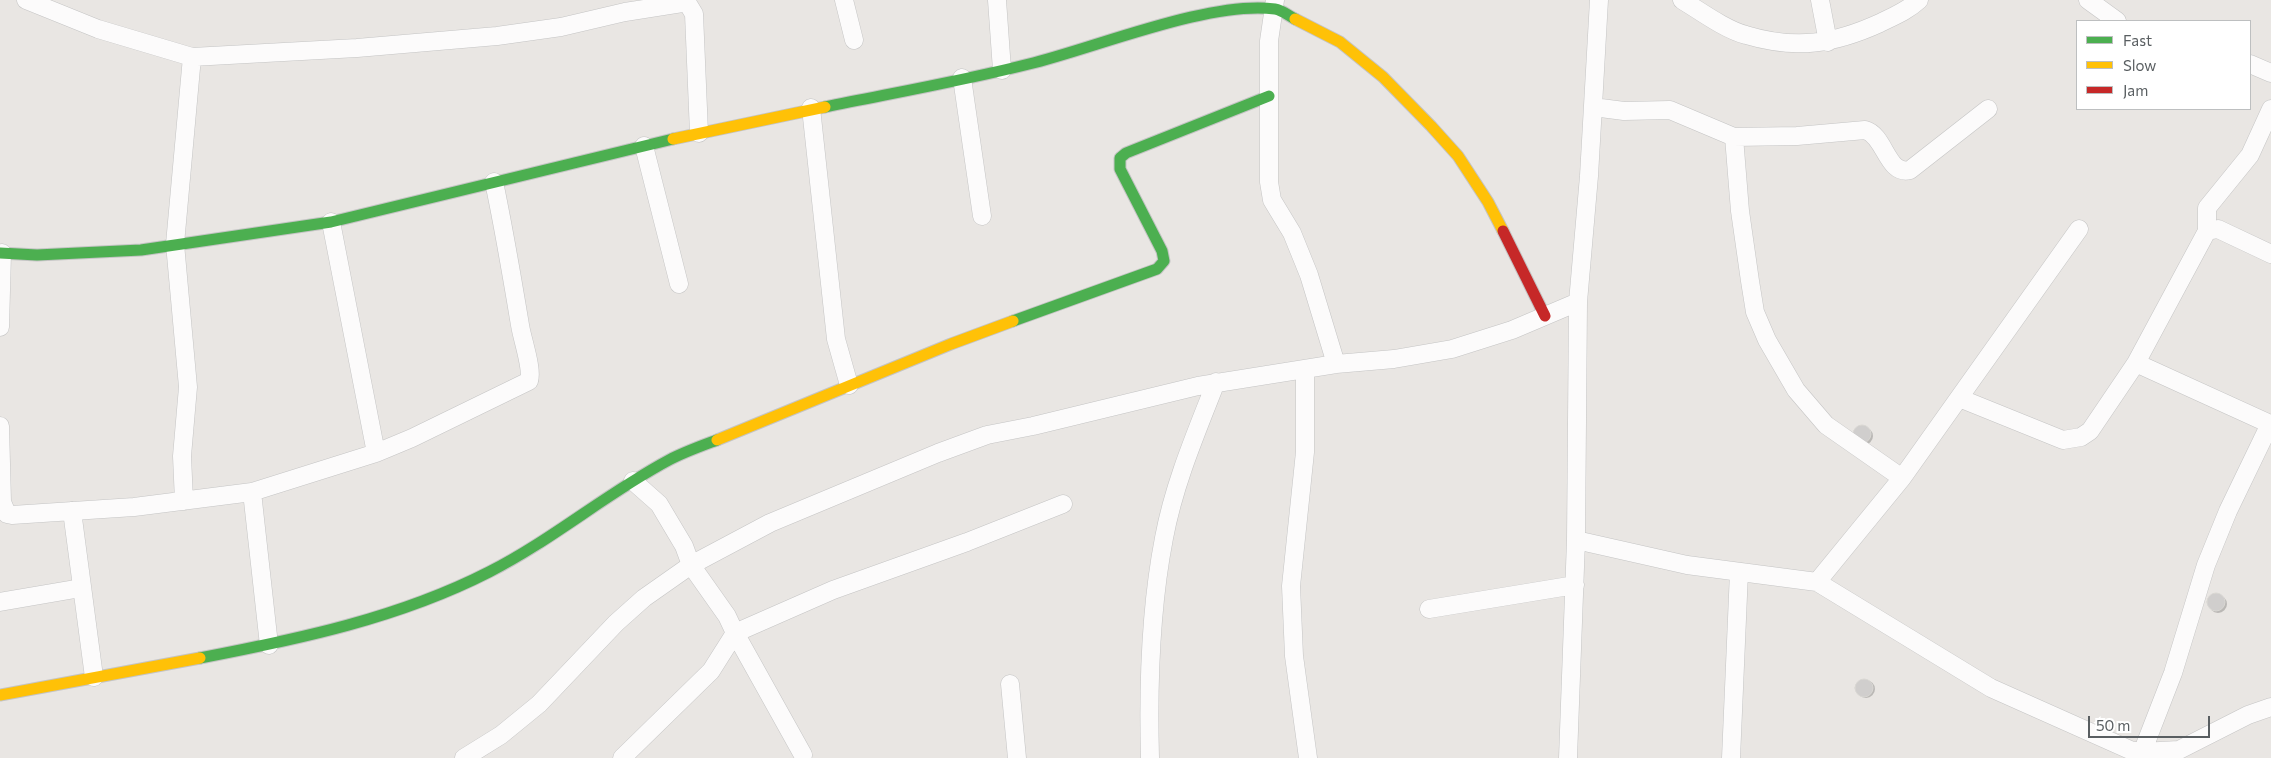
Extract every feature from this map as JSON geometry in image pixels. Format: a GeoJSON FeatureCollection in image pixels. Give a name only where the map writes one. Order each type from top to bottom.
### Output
{"type":"FeatureCollection","features":[{"type":"Feature","properties":{"kind":"street"},"geometry":{"type":"LineString","coordinates":[[26,0],[98,29],[192,57],[357,48],[497,36],[561,27],[625,12],[682,3],[688,4],[694,14],[699,133]]}},
{"type":"Feature","properties":{"kind":"street"},"geometry":{"type":"LineString","coordinates":[[844,0],[854,40]]}},
{"type":"Feature","properties":{"kind":"street"},"geometry":{"type":"LineString","coordinates":[[996,0],[1002,70]]}},
{"type":"Feature","properties":{"kind":"street"},"geometry":{"type":"LineString","coordinates":[[1568,758],[1576,540],[1578,302],[1599,0]]}},
{"type":"Feature","properties":{"kind":"street"},"geometry":{"type":"LineString","coordinates":[[1682,0],[1745,35],[1792,43],[1828,42],[1851,36],[1906,11],[1919,0]]}},
{"type":"Feature","properties":{"kind":"street"},"geometry":{"type":"LineString","coordinates":[[1820,0],[1828,42]]}},
{"type":"Feature","properties":{"kind":"street"},"geometry":{"type":"LineString","coordinates":[[2088,0],[2116,20]]}},
{"type":"Feature","properties":{"kind":"street"},"geometry":{"type":"LineString","coordinates":[[1276,4],[1271,22],[1269,41],[1269,182],[1272,200],[1292,233],[1309,275],[1336,364]]}},
{"type":"Feature","properties":{"kind":"street"},"geometry":{"type":"LineString","coordinates":[[0,327],[1,253],[37,254],[131,250],[331,222],[699,133],[811,108],[1002,70],[1212,11],[1276,4],[1340,42],[1383,77],[1458,156],[1488,202],[1546,316]]}},
{"type":"Feature","properties":{"kind":"street"},"geometry":{"type":"LineString","coordinates":[[184,501],[182,456],[188,387],[175,244],[192,57]]}},
{"type":"Feature","properties":{"kind":"street"},"geometry":{"type":"LineString","coordinates":[[2251,64],[2271,73]]}},
{"type":"Feature","properties":{"kind":"street"},"geometry":{"type":"LineString","coordinates":[[962,78],[982,216]]}},
{"type":"Feature","properties":{"kind":"street"},"geometry":{"type":"LineString","coordinates":[[0,695],[305,638],[370,620],[427,600],[490,572],[539,544],[633,480],[679,456],[951,344],[1156,269],[1164,261],[1162,251],[1120,169],[1120,158],[1126,153],[1269,96]]}},
{"type":"Feature","properties":{"kind":"street"},"geometry":{"type":"LineString","coordinates":[[1593,107],[1624,110],[1670,110],[1734,137],[1797,136],[1865,130],[1873,134],[1897,169],[1905,171],[1910,170],[1988,109]]}},
{"type":"Feature","properties":{"kind":"street"},"geometry":{"type":"LineString","coordinates":[[811,108],[836,339],[849,385]]}},
{"type":"Feature","properties":{"kind":"street"},"geometry":{"type":"LineString","coordinates":[[2207,231],[2207,208],[2250,155],[2271,109]]}},
{"type":"Feature","properties":{"kind":"street"},"geometry":{"type":"LineString","coordinates":[[1734,137],[1740,210],[1755,312],[1767,340],[1796,390],[1826,425],[1902,478]]}},
{"type":"Feature","properties":{"kind":"street"},"geometry":{"type":"LineString","coordinates":[[644,146],[679,284]]}},
{"type":"Feature","properties":{"kind":"street"},"geometry":{"type":"LineString","coordinates":[[0,428],[2,502],[7,514],[72,512],[252,492],[376,453],[412,438],[528,381],[530,372],[520,326],[511,263],[494,182]]}},
{"type":"Feature","properties":{"kind":"street"},"geometry":{"type":"LineString","coordinates":[[331,222],[376,453]]}},
{"type":"Feature","properties":{"kind":"street"},"geometry":{"type":"LineString","coordinates":[[1817,582],[1902,478],[2079,229]]}},
{"type":"Feature","properties":{"kind":"street"},"geometry":{"type":"LineString","coordinates":[[1960,398],[2062,440],[2072,440],[2090,431],[2136,363],[2202,236],[2207,231],[2218,229],[2271,254]]}},
{"type":"Feature","properties":{"kind":"street"},"geometry":{"type":"LineString","coordinates":[[464,758],[501,735],[540,704],[616,623],[644,598],[691,565],[770,523],[938,452],[987,435],[1033,426],[1216,382],[1336,364],[1394,359],[1452,349],[1512,330],[1578,302]]}},
{"type":"Feature","properties":{"kind":"street"},"geometry":{"type":"LineString","coordinates":[[2136,363],[2270,423],[2228,511],[2206,565],[2174,673],[2140,755]]}},
{"type":"Feature","properties":{"kind":"street"},"geometry":{"type":"LineString","coordinates":[[1305,369],[1305,452],[1291,586],[1294,656],[1308,758]]}},
{"type":"Feature","properties":{"kind":"street"},"geometry":{"type":"LineString","coordinates":[[1150,758],[1150,674],[1164,537],[1178,483],[1216,382]]}},
{"type":"Feature","properties":{"kind":"street"},"geometry":{"type":"LineString","coordinates":[[633,480],[659,504],[684,546],[691,565],[727,616],[803,755]]}},
{"type":"Feature","properties":{"kind":"street"},"geometry":{"type":"LineString","coordinates":[[252,492],[269,644]]}},
{"type":"Feature","properties":{"kind":"street"},"geometry":{"type":"LineString","coordinates":[[622,758],[711,672],[735,633],[834,590],[1063,504]]}},
{"type":"Feature","properties":{"kind":"street"},"geometry":{"type":"LineString","coordinates":[[72,512],[80,588],[94,677]]}},
{"type":"Feature","properties":{"kind":"street"},"geometry":{"type":"LineString","coordinates":[[1576,540],[1687,565],[1817,582],[1991,688],[2140,755],[2179,750],[2248,716],[2271,707]]}},
{"type":"Feature","properties":{"kind":"street"},"geometry":{"type":"LineString","coordinates":[[1731,758],[1738,572]]}},
{"type":"Feature","properties":{"kind":"street"},"geometry":{"type":"LineString","coordinates":[[1429,609],[1575,584]]}},
{"type":"Feature","properties":{"kind":"street"},"geometry":{"type":"LineString","coordinates":[[0,602],[80,588]]}},
{"type":"Feature","properties":{"kind":"street"},"geometry":{"type":"LineString","coordinates":[[1010,684],[1018,758]]}},
{"type":"Feature","properties":{"kind":"building"},"geometry":{"type":"Polygon","coordinates":[[[1862,425],[1868,428],[1871,434],[1868,440],[1862,443],[1856,440],[1853,434],[1856,428],[1862,425]]]}},
{"type":"Feature","properties":{"kind":"building"},"geometry":{"type":"Polygon","coordinates":[[[2212,593],[2220,593],[2225,598],[2223,609],[2212,611],[2207,606],[2207,598],[2212,593]]]}},
{"type":"Feature","properties":{"kind":"building"},"geometry":{"type":"Polygon","coordinates":[[[1860,679],[1868,679],[1873,684],[1871,695],[1860,697],[1855,692],[1855,684],[1860,679]]]}},
{"type":"Feature","properties":{"kind":"traffic: fast"},"geometry":{"type":"LineString","coordinates":[[825,107],[1004,70],[1056,57],[1152,27],[1218,12],[1248,8],[1275,9],[1295,19]]}},
{"type":"Feature","properties":{"kind":"traffic: fast"},"geometry":{"type":"LineString","coordinates":[[1013,321],[1157,269],[1164,261],[1162,251],[1120,169],[1120,158],[1126,153],[1269,96]]}},
{"type":"Feature","properties":{"kind":"traffic: fast"},"geometry":{"type":"LineString","coordinates":[[0,253],[37,255],[141,250],[331,222],[673,139]]}},
{"type":"Feature","properties":{"kind":"traffic: fast"},"geometry":{"type":"LineString","coordinates":[[200,658],[311,635],[348,625],[420,602],[455,588],[489,572],[535,546],[624,487],[669,460],[717,440]]}},
{"type":"Feature","properties":{"kind":"traffic: slow"},"geometry":{"type":"LineString","coordinates":[[1295,19],[1340,42],[1383,77],[1458,156],[1488,202],[1503,231]]}},
{"type":"Feature","properties":{"kind":"traffic: slow"},"geometry":{"type":"LineString","coordinates":[[673,139],[825,107]]}},
{"type":"Feature","properties":{"kind":"traffic: slow"},"geometry":{"type":"LineString","coordinates":[[717,440],[951,344],[1013,321]]}},
{"type":"Feature","properties":{"kind":"traffic: slow"},"geometry":{"type":"LineString","coordinates":[[0,695],[200,658]]}},
{"type":"Feature","properties":{"kind":"traffic: jam"},"geometry":{"type":"LineString","coordinates":[[1503,231],[1545,316]]}}]}
